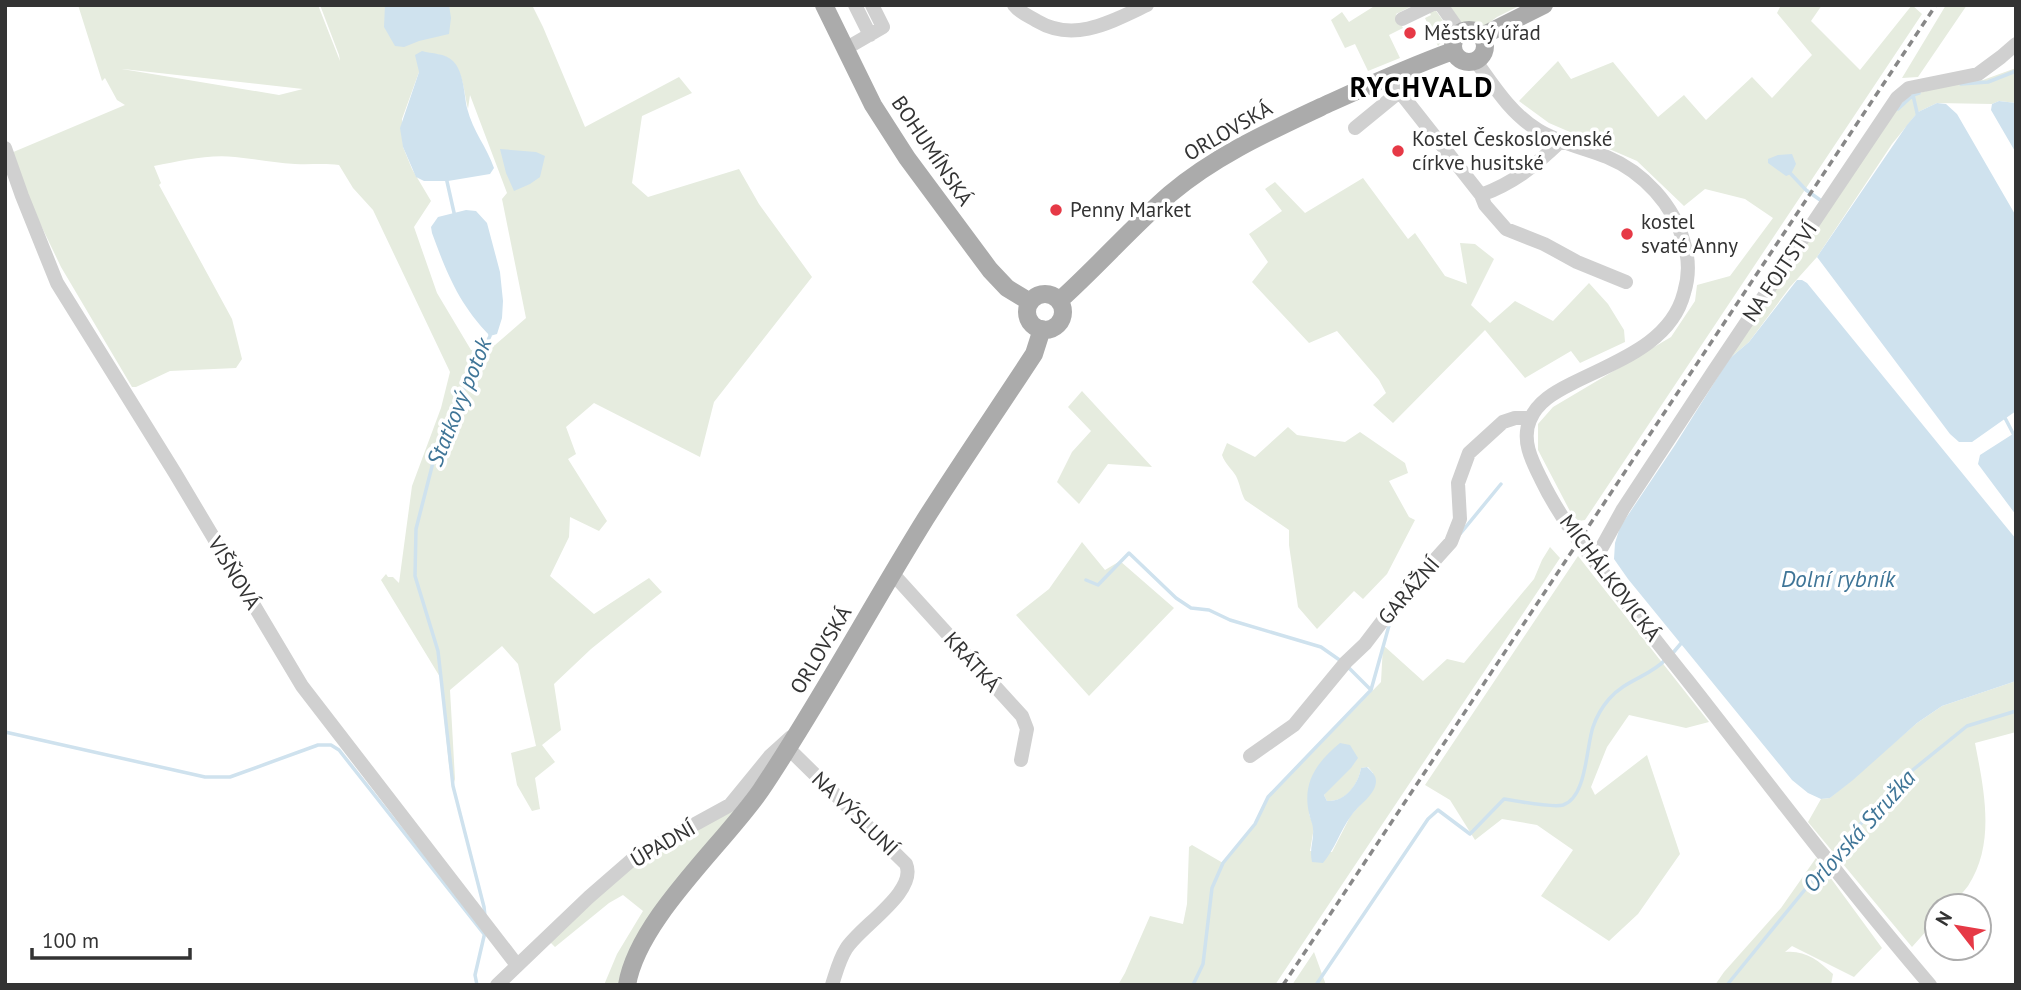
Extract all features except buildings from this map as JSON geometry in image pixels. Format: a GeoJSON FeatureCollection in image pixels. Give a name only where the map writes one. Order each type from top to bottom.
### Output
{"type":"FeatureCollection","features":[{"type":"Feature","properties":{"kind":"main road","name":"BOHUMÍNSKÁ"},"geometry":{"type":"LineString","coordinates":[[824,5],[873,105],[906,158],[990,270],[1007,288],[1030,302]]}},
{"type":"Feature","properties":{"kind":"main road"},"geometry":{"type":"LineString","coordinates":[[1482,36],[1544,5]]}},
{"type":"Feature","properties":{"kind":"main road"},"geometry":{"type":"LineString","coordinates":[[1470,29],[1482,36],[1485,50],[1480,58],[1465,61],[1453,51],[1454,40],[1460,32],[1470,29]]}},
{"type":"Feature","properties":{"kind":"main road","name":"ORLOVSKÁ"},"geometry":{"type":"LineString","coordinates":[[1059,301],[1171,194],[1218,159],[1253,139],[1388,77],[1453,51]]}},
{"type":"Feature","properties":{"kind":"main road"},"geometry":{"type":"LineString","coordinates":[[1038,295],[1055,297],[1059,301],[1062,312],[1058,323],[1042,330],[1028,320],[1027,308],[1038,295]]}},
{"type":"Feature","properties":{"kind":"main road","name":"ORLOVSKÁ"},"geometry":{"type":"LineString","coordinates":[[627,985],[642,944],[659,916],[738,821],[787,749],[926,519],[1034,354],[1042,330]]}},
{"type":"Feature","properties":{"kind":"street"},"geometry":{"type":"LineString","coordinates":[[855,5],[870,35]]}},
{"type":"Feature","properties":{"kind":"street"},"geometry":{"type":"LineString","coordinates":[[845,49],[883,27],[872,5]]}},
{"type":"Feature","properties":{"kind":"street"},"geometry":{"type":"LineString","coordinates":[[1014,5],[1045,26],[1067,31],[1089,30],[1147,5]]}},
{"type":"Feature","properties":{"kind":"street"},"geometry":{"type":"LineString","coordinates":[[1402,19],[1431,5]]}},
{"type":"Feature","properties":{"kind":"street"},"geometry":{"type":"LineString","coordinates":[[1441,5],[1460,32]]}},
{"type":"Feature","properties":{"kind":"street","name":"NA FOJTSTVÍ"},"geometry":{"type":"LineString","coordinates":[[1592,559],[1713,372],[1897,98],[1909,88],[1978,74],[2016,44]]}},
{"type":"Feature","properties":{"kind":"street"},"geometry":{"type":"LineString","coordinates":[[1475,60],[1508,104],[1529,124],[1544,134],[1616,161],[1634,172],[1655,191],[1673,217],[1686,252],[1687,278],[1683,296],[1676,313],[1655,338],[1559,390],[1542,402],[1530,418]]}},
{"type":"Feature","properties":{"kind":"street"},"geometry":{"type":"LineString","coordinates":[[1388,77],[1506,229],[1626,282]]}},
{"type":"Feature","properties":{"kind":"street"},"geometry":{"type":"LineString","coordinates":[[1354,128],[1399,92]]}},
{"type":"Feature","properties":{"kind":"street"},"geometry":{"type":"LineString","coordinates":[[1481,195],[1505,186],[1562,141]]}},
{"type":"Feature","properties":{"kind":"street","name":"VIŠŇOVÁ"},"geometry":{"type":"LineString","coordinates":[[5,148],[57,283],[175,473],[302,686],[517,965]]}},
{"type":"Feature","properties":{"kind":"street","name":"GARÁŽNÍ"},"geometry":{"type":"LineString","coordinates":[[1250,756],[1294,725],[1451,542],[1460,519],[1458,483],[1469,453],[1503,422],[1515,418],[1530,418]]}},
{"type":"Feature","properties":{"kind":"street","name":"MICHÁLKOVICKÁ"},"geometry":{"type":"LineString","coordinates":[[1530,418],[1526,433],[1535,466],[1579,542],[1815,844],[1930,985]]}},
{"type":"Feature","properties":{"kind":"street","name":"KRÁTKÁ"},"geometry":{"type":"LineString","coordinates":[[893,574],[1022,716],[1027,729],[1021,761]]}},
{"type":"Feature","properties":{"kind":"street","name":"ÚPADNÍ"},"geometry":{"type":"LineString","coordinates":[[497,985],[635,857],[730,805],[770,756],[798,732]]}},
{"type":"Feature","properties":{"kind":"street","name":"NA VÝSLUNÍ"},"geometry":{"type":"LineString","coordinates":[[787,749],[897,855],[909,870],[899,894],[846,948],[832,985]]}},
{"type":"Feature","properties":{"kind":"shaded area"},"geometry":{"type":"Polygon","coordinates":[[[78,5],[318,5],[340,61],[320,5],[532,5],[585,127],[679,77],[692,93],[642,116],[632,183],[648,197],[739,169],[759,204],[812,277],[714,402],[700,457],[594,403],[566,427],[576,454],[568,459],[607,521],[599,531],[570,517],[569,537],[550,576],[594,614],[649,578],[662,592],[591,649],[554,684],[561,730],[542,745],[555,762],[535,778],[540,809],[532,811],[517,785],[511,753],[536,746],[518,664],[502,646],[450,690],[455,779],[453,786],[440,677],[381,580],[386,574],[399,583],[412,486],[441,408],[450,372],[373,210],[353,188],[339,165],[215,156],[154,166],[161,183],[159,185],[232,319],[242,359],[236,368],[170,371],[132,387],[61,267],[11,153],[125,105],[117,100],[105,78],[102,81],[78,5]],[[430,54],[419,72],[402,119],[403,147],[412,169],[431,201],[414,227],[437,293],[471,350],[495,345],[526,318],[502,199],[507,193],[470,95],[468,109],[459,72],[449,59],[430,54]],[[123,69],[279,95],[303,89],[123,69]]]}},
{"type":"Feature","properties":{"kind":"shaded area"},"geometry":{"type":"Polygon","coordinates":[[[1376,5],[1414,5],[1396,14],[1403,28],[1389,35],[1400,58],[1368,71],[1355,44],[1345,48],[1331,20],[1342,12],[1349,22],[1376,5]]]}},
{"type":"Feature","properties":{"kind":"shaded area"},"geometry":{"type":"Polygon","coordinates":[[[1426,5],[1432,5],[1448,28],[1448,34],[1438,46],[1425,18],[1431,15],[1426,5]]]}},
{"type":"Feature","properties":{"kind":"shaded area"},"geometry":{"type":"Polygon","coordinates":[[[1447,5],[1521,5],[1482,28],[1471,24],[1461,25],[1447,5]]]}},
{"type":"Feature","properties":{"kind":"shaded area"},"geometry":{"type":"Polygon","coordinates":[[[1781,5],[1822,5],[1811,21],[1860,70],[1912,5],[1922,14],[1585,520],[1579,521],[1572,515],[1538,450],[1538,424],[1553,407],[1671,337],[1695,301],[1697,285],[1730,276],[1773,218],[1745,199],[1705,189],[1684,206],[1637,161],[1549,123],[1519,101],[1558,61],[1571,79],[1613,62],[1658,117],[1684,95],[1706,120],[1752,77],[1772,98],[1812,55],[1777,13],[1781,5]]]}},
{"type":"Feature","properties":{"kind":"shaded area"},"geometry":{"type":"Polygon","coordinates":[[[1946,5],[1967,5],[1918,77],[1902,78],[1946,5]]]}},
{"type":"Feature","properties":{"kind":"shaded area"},"geometry":{"type":"Polygon","coordinates":[[[2016,68],[2016,103],[1937,103],[1918,112],[1892,144],[1817,257],[1790,287],[1749,342],[1729,359],[1892,114],[1913,95],[1946,85],[1983,80],[2016,68]]]}},
{"type":"Feature","properties":{"kind":"shaded area"},"geometry":{"type":"Polygon","coordinates":[[[1363,178],[1408,239],[1415,233],[1445,276],[1467,284],[1460,243],[1475,244],[1494,259],[1471,305],[1490,323],[1515,301],[1553,321],[1589,283],[1608,304],[1624,330],[1625,342],[1580,363],[1571,351],[1525,378],[1485,330],[1393,423],[1373,405],[1386,393],[1379,380],[1337,331],[1309,343],[1252,282],[1268,262],[1249,234],[1282,211],[1265,189],[1275,182],[1305,213],[1363,178]]]}},
{"type":"Feature","properties":{"kind":"shaded area"},"geometry":{"type":"Polygon","coordinates":[[[1082,391],[1152,467],[1108,464],[1079,504],[1057,482],[1072,452],[1091,431],[1068,407],[1082,391]]]}},
{"type":"Feature","properties":{"kind":"shaded area"},"geometry":{"type":"Polygon","coordinates":[[[1288,427],[1297,435],[1345,442],[1360,432],[1405,463],[1408,473],[1389,481],[1409,517],[1415,520],[1387,574],[1363,599],[1354,591],[1317,629],[1298,607],[1289,530],[1245,500],[1236,476],[1222,455],[1227,443],[1255,457],[1288,427]]]}},
{"type":"Feature","properties":{"kind":"shaded area"},"geometry":{"type":"Polygon","coordinates":[[[1082,542],[1105,570],[1120,561],[1174,608],[1089,696],[1016,615],[1049,589],[1082,542]]]}},
{"type":"Feature","properties":{"kind":"shaded area"},"geometry":{"type":"Polygon","coordinates":[[[1550,547],[1560,558],[1275,985],[1118,985],[1150,916],[1183,924],[1187,904],[1189,847],[1192,845],[1223,863],[1253,826],[1269,797],[1381,682],[1383,645],[1423,681],[1447,659],[1464,663],[1534,579],[1550,547]],[[1356,752],[1309,814],[1314,827],[1310,851],[1332,852],[1351,815],[1371,793],[1373,773],[1368,767],[1361,768],[1354,786],[1340,799],[1327,801],[1324,795],[1356,752]]]}},
{"type":"Feature","properties":{"kind":"shaded area"},"geometry":{"type":"Polygon","coordinates":[[[1578,556],[1709,722],[1686,728],[1629,715],[1607,747],[1591,787],[1595,795],[1647,755],[1680,854],[1638,914],[1609,941],[1541,896],[1573,850],[1537,825],[1502,819],[1475,840],[1450,800],[1425,785],[1578,556]]]}},
{"type":"Feature","properties":{"kind":"shaded area"},"geometry":{"type":"Polygon","coordinates":[[[2016,681],[2016,732],[1975,743],[1985,816],[1985,834],[1977,869],[1963,892],[1923,892],[1923,935],[1912,947],[1808,822],[1821,799],[1830,798],[1917,723],[1942,706],[2016,681]]]}},
{"type":"Feature","properties":{"kind":"shaded area"},"geometry":{"type":"Polygon","coordinates":[[[745,799],[620,985],[604,985],[617,954],[643,911],[623,895],[609,903],[555,947],[550,942],[636,862],[745,799]]]}},
{"type":"Feature","properties":{"kind":"shaded area"},"geometry":{"type":"Polygon","coordinates":[[[1816,858],[1882,948],[1854,977],[1792,946],[1785,952],[1805,954],[1816,960],[1833,974],[1831,985],[1715,985],[1781,908],[1816,858]]]}},
{"type":"Feature","properties":{"kind":"shaded area"},"geometry":{"type":"Polygon","coordinates":[[[1314,952],[1326,985],[1292,985],[1314,952]]]}},
{"type":"Feature","properties":{"kind":"water"},"geometry":{"type":"Polygon","coordinates":[[[385,5],[449,5],[449,34],[404,47],[395,46],[384,27],[385,5]]]}},
{"type":"Feature","properties":{"kind":"water"},"geometry":{"type":"Polygon","coordinates":[[[422,51],[446,56],[457,66],[470,117],[494,168],[490,174],[448,181],[424,181],[416,177],[403,147],[400,128],[419,72],[415,55],[422,51]]]}},
{"type":"Feature","properties":{"kind":"water"},"geometry":{"type":"Polygon","coordinates":[[[1999,101],[2016,103],[2016,153],[1991,110],[1992,104],[1999,101]]]}},
{"type":"Feature","properties":{"kind":"water"},"geometry":{"type":"Polygon","coordinates":[[[1937,103],[1946,104],[1957,114],[2016,216],[2016,411],[1972,442],[1959,442],[1950,434],[1817,257],[1907,125],[1918,112],[1937,103]]]}},
{"type":"Feature","properties":{"kind":"water"},"geometry":{"type":"Polygon","coordinates":[[[500,149],[536,152],[545,156],[540,177],[514,191],[500,149]]]}},
{"type":"Feature","properties":{"kind":"water"},"geometry":{"type":"Polygon","coordinates":[[[1792,154],[1796,164],[1791,174],[1786,176],[1768,163],[1768,159],[1778,155],[1792,154]]]}},
{"type":"Feature","properties":{"kind":"water"},"geometry":{"type":"Polygon","coordinates":[[[466,210],[476,211],[487,223],[500,272],[502,318],[497,334],[490,336],[455,288],[432,233],[431,227],[438,217],[466,210]]]}},
{"type":"Feature","properties":{"kind":"water","name":"Dolní rybník"},"geometry":{"type":"Polygon","coordinates":[[[1797,280],[1807,283],[2016,539],[2016,681],[1942,706],[1917,723],[1830,798],[1821,799],[1808,793],[1792,780],[1614,559],[1620,527],[1729,359],[1749,342],[1797,280]]]}},
{"type":"Feature","properties":{"kind":"water"},"geometry":{"type":"Polygon","coordinates":[[[2016,432],[2016,515],[1978,464],[1980,455],[2016,432]]]}},
{"type":"Feature","properties":{"kind":"water"},"geometry":{"type":"Polygon","coordinates":[[[1340,743],[1350,745],[1358,758],[1324,795],[1327,801],[1339,799],[1350,791],[1361,768],[1367,767],[1373,773],[1375,786],[1351,816],[1323,863],[1312,862],[1313,827],[1307,802],[1310,782],[1318,765],[1340,743]]]}},
{"type":"Feature","properties":{"kind":"waterway"},"geometry":{"type":"LineString","coordinates":[[1961,84],[1988,82],[2016,71]]}},
{"type":"Feature","properties":{"kind":"waterway"},"geometry":{"type":"LineString","coordinates":[[1898,109],[1919,93]]}},
{"type":"Feature","properties":{"kind":"waterway"},"geometry":{"type":"LineString","coordinates":[[1913,95],[1918,117]]}},
{"type":"Feature","properties":{"kind":"waterway"},"geometry":{"type":"LineString","coordinates":[[1791,174],[1806,190],[1823,202]]}},
{"type":"Feature","properties":{"kind":"waterway","name":"Statkový potok"},"geometry":{"type":"LineString","coordinates":[[446,177],[455,217]]}},
{"type":"Feature","properties":{"kind":"waterway","name":"Statkový potok"},"geometry":{"type":"LineString","coordinates":[[485,916],[453,786],[438,651],[415,576],[416,529],[438,443],[490,336],[490,331]]}},
{"type":"Feature","properties":{"kind":"waterway"},"geometry":{"type":"LineString","coordinates":[[2004,416],[2016,439]]}},
{"type":"Feature","properties":{"kind":"waterway"},"geometry":{"type":"LineString","coordinates":[[1460,534],[1501,484]]}},
{"type":"Feature","properties":{"kind":"waterway"},"geometry":{"type":"LineString","coordinates":[[1086,580],[1098,585],[1129,553],[1176,598],[1191,608],[1209,610],[1230,620],[1321,647],[1341,661]]}},
{"type":"Feature","properties":{"kind":"waterway"},"geometry":{"type":"LineString","coordinates":[[1193,985],[1203,964],[1212,888],[1223,863],[1255,824],[1268,797],[1371,690],[1390,622]]}},
{"type":"Feature","properties":{"kind":"waterway"},"geometry":{"type":"LineString","coordinates":[[1672,654],[1683,641]]}},
{"type":"Feature","properties":{"kind":"waterway"},"geometry":{"type":"LineString","coordinates":[[1316,985],[1428,819],[1438,810],[1470,834],[1504,799],[1551,806],[1563,805],[1571,800],[1581,782],[1593,727],[1604,705],[1623,687],[1653,670],[1666,659]]}},
{"type":"Feature","properties":{"kind":"waterway"},"geometry":{"type":"LineString","coordinates":[[1347,666],[1371,690]]}},
{"type":"Feature","properties":{"kind":"waterway","name":"Orlovská Stružka"},"geometry":{"type":"LineString","coordinates":[[1832,857],[1909,773],[1967,726],[2016,711]]}},
{"type":"Feature","properties":{"kind":"waterway"},"geometry":{"type":"LineString","coordinates":[[5,732],[205,777],[230,777],[318,745],[331,745],[339,750],[484,934]]}},
{"type":"Feature","properties":{"kind":"waterway","name":"Orlovská Stružka"},"geometry":{"type":"LineString","coordinates":[[1727,985],[1825,865]]}},
{"type":"Feature","properties":{"kind":"waterway","name":"Statkový potok"},"geometry":{"type":"LineString","coordinates":[[477,985],[475,975],[485,932]]}},
{"type":"Feature","properties":{"kind":"railway"},"geometry":{"type":"LineString","coordinates":[[1283,985],[1936,5]]}},
{"type":"Feature","properties":{"kind":"place","name":"Městský úřad"},"geometry":{"type":"Point","coordinates":[1410,33]}},
{"type":"Feature","properties":{"kind":"place","name":"Kostel Československé církve husitské"},"geometry":{"type":"Point","coordinates":[1398,151]}},
{"type":"Feature","properties":{"kind":"place","name":"Penny Market"},"geometry":{"type":"Point","coordinates":[1056,210]}},
{"type":"Feature","properties":{"kind":"place","name":"kostel svaté Anny"},"geometry":{"type":"Point","coordinates":[1627,234]}},
{"type":"Feature","properties":{"kind":"district","name":"RYCHVALD"},"geometry":{"type":"Point","coordinates":[1422,87]}}]}
